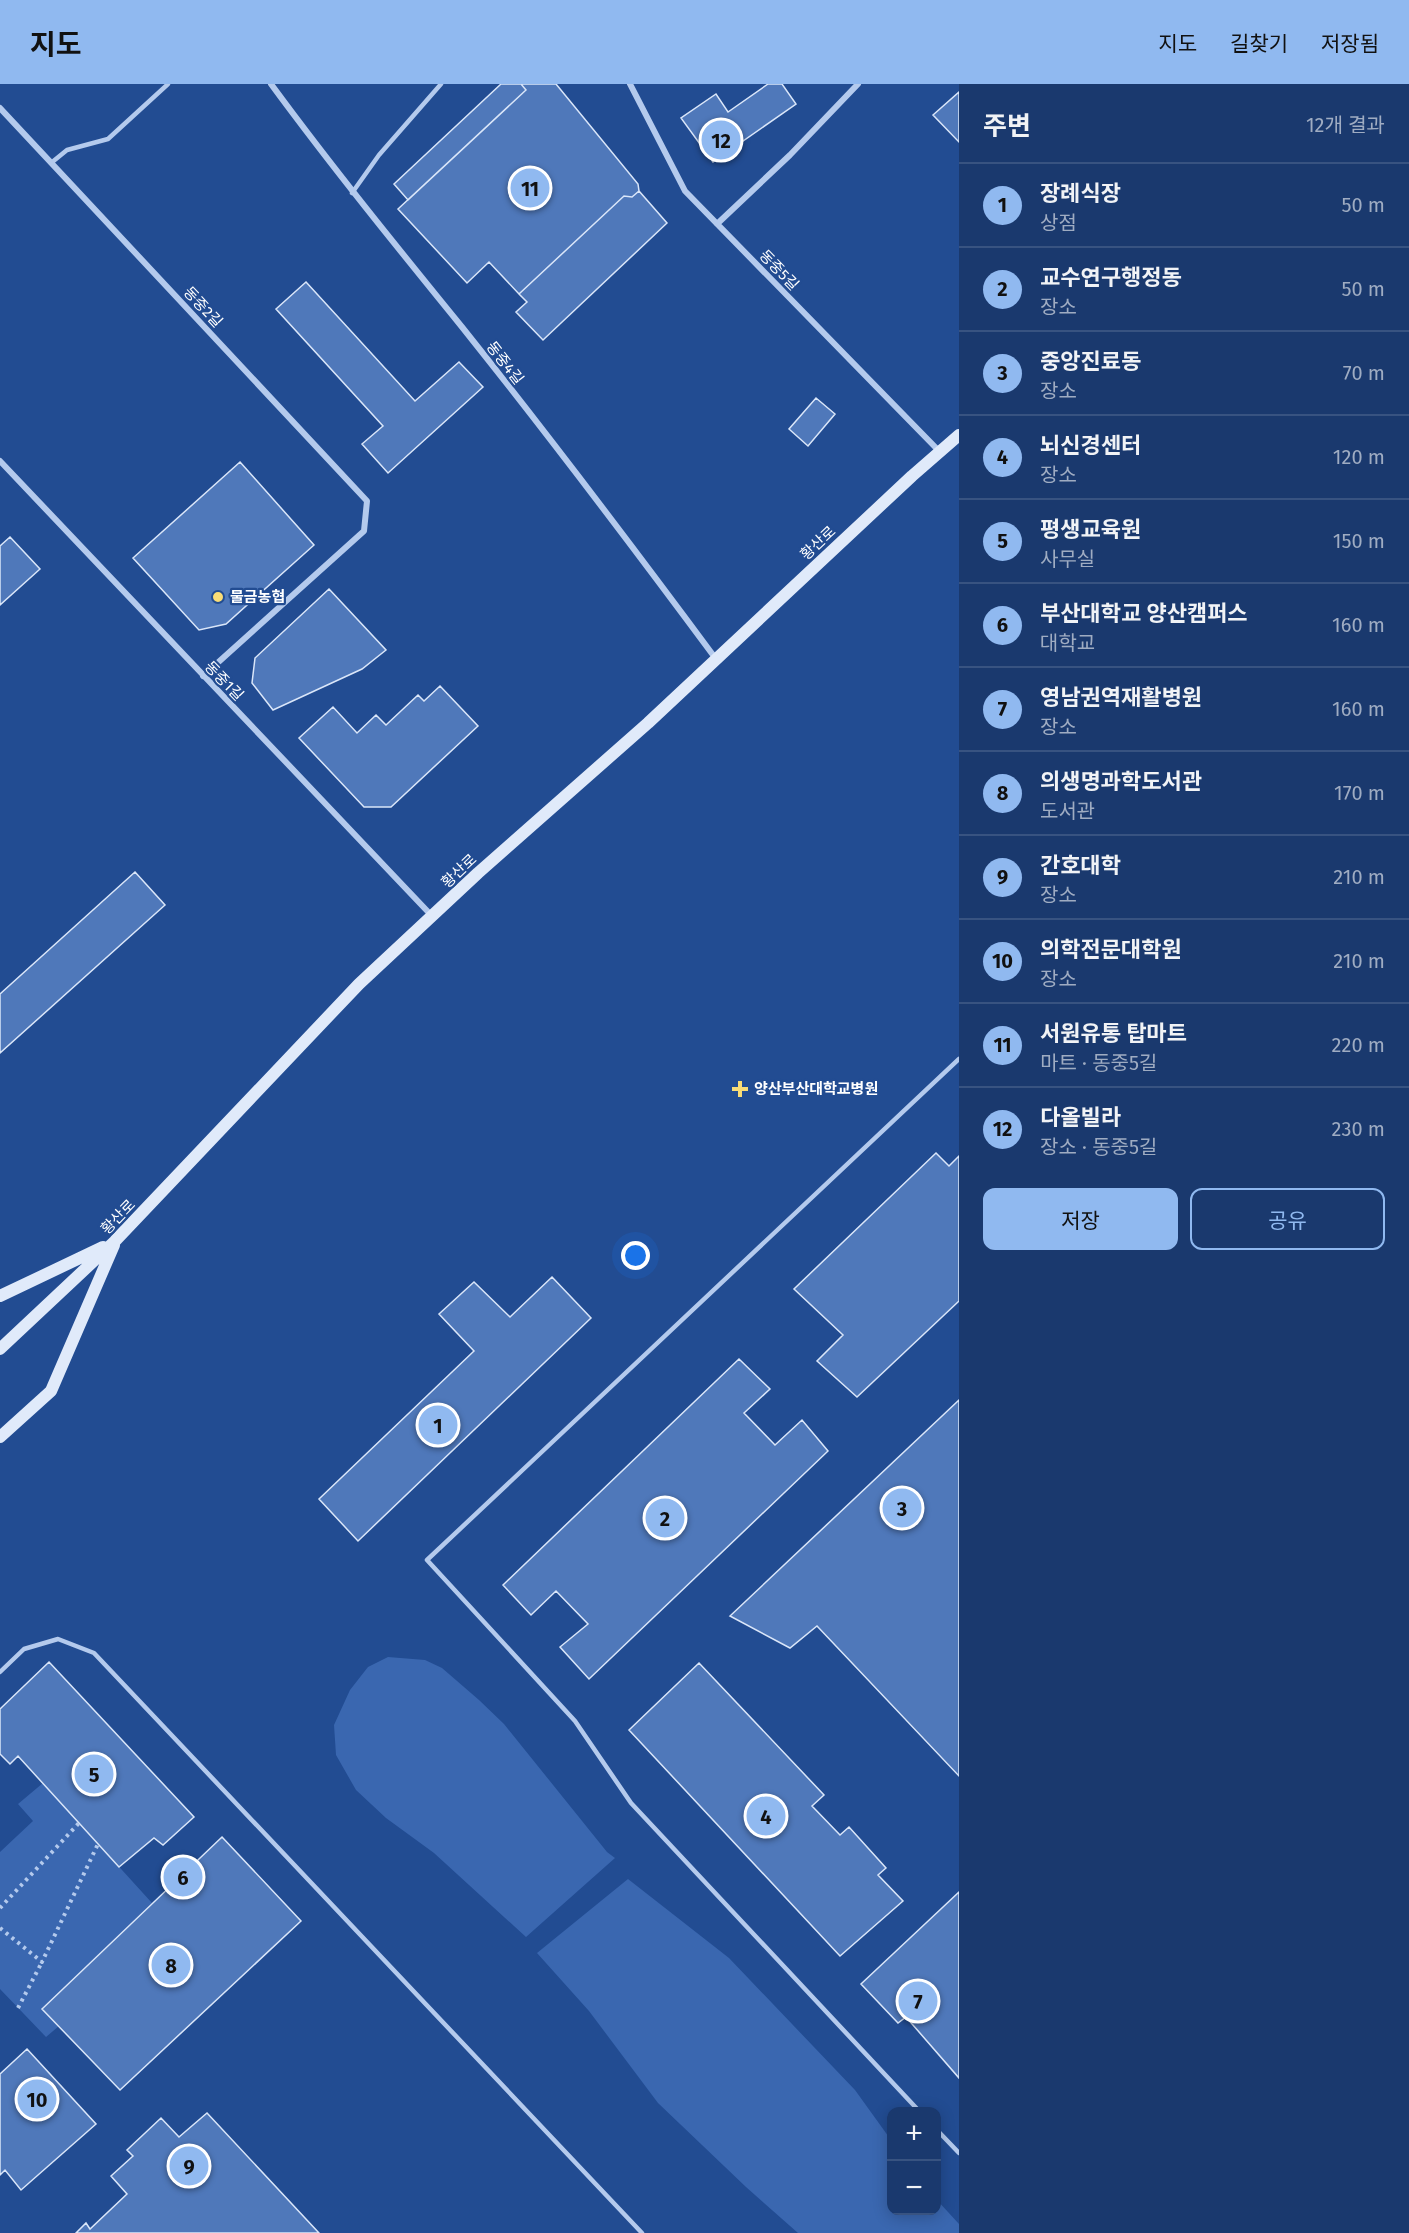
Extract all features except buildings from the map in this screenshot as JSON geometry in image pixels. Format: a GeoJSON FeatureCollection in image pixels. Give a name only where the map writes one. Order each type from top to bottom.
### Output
{"type":"FeatureCollection","features":[{"type":"Feature","properties":{"kind":"main road","name":"황산로"},"geometry":{"type":"LineString","coordinates":[[0,1348],[115,1241],[359,984],[648,723],[959,435]]}},
{"type":"Feature","properties":{"kind":"main road"},"geometry":{"type":"LineString","coordinates":[[0,1296],[115,1241]]}},
{"type":"Feature","properties":{"kind":"main road"},"geometry":{"type":"LineString","coordinates":[[0,1437],[51,1391],[115,1241]]}},
{"type":"Feature","properties":{"kind":"street","name":"동중4길"},"geometry":{"type":"LineString","coordinates":[[271,84],[352,193],[605,508],[716,659]]}},
{"type":"Feature","properties":{"kind":"street","name":"동중5길"},"geometry":{"type":"LineString","coordinates":[[630,84],[686,191],[940,452]]}},
{"type":"Feature","properties":{"kind":"street"},"geometry":{"type":"LineString","coordinates":[[717,224],[790,155],[858,84]]}},
{"type":"Feature","properties":{"kind":"street","name":"동중2길"},"geometry":{"type":"LineString","coordinates":[[0,108],[367,501],[364,531],[202,676]]}},
{"type":"Feature","properties":{"kind":"street","name":"동중1길"},"geometry":{"type":"LineString","coordinates":[[0,461],[432,916]]}},
{"type":"Feature","properties":{"kind":"lane"},"geometry":{"type":"LineString","coordinates":[[51,163],[67,150],[108,139],[168,84]]}},
{"type":"Feature","properties":{"kind":"lane"},"geometry":{"type":"LineString","coordinates":[[352,193],[379,155],[441,84]]}},
{"type":"Feature","properties":{"kind":"lane"},"geometry":{"type":"LineString","coordinates":[[915,2107],[631,1803],[575,1721],[427,1560],[959,1059]]}},
{"type":"Feature","properties":{"kind":"lane"},"geometry":{"type":"LineString","coordinates":[[0,1672],[24,1649],[58,1639],[94,1653],[642,2233]]}},
{"type":"Feature","properties":{"kind":"lane"},"geometry":{"type":"LineString","coordinates":[[941,2134],[959,2153]]}},
{"type":"Feature","properties":{"kind":"path"},"geometry":{"type":"LineString","coordinates":[[0,1908],[79,1823]]}},
{"type":"Feature","properties":{"kind":"path"},"geometry":{"type":"LineString","coordinates":[[18,2008],[98,1844]]}},
{"type":"Feature","properties":{"kind":"path"},"geometry":{"type":"LineString","coordinates":[[0,1928],[42,1962]]}},
{"type":"Feature","properties":{"kind":"shaded area"},"geometry":{"type":"Polygon","coordinates":[[[388,1657],[425,1660],[442,1668],[479,1700],[504,1724],[607,1852],[615,1858],[526,1937],[434,1853],[386,1818],[356,1790],[336,1755],[334,1725],[350,1690],[368,1667],[388,1657]]]}},
{"type":"Feature","properties":{"kind":"shaded area"},"geometry":{"type":"Polygon","coordinates":[[[43,1783],[152,1903],[42,2008],[59,2026],[46,2037],[0,1989],[0,1852],[33,1821],[18,1804],[43,1783]]]}},
{"type":"Feature","properties":{"kind":"shaded area"},"geometry":{"type":"Polygon","coordinates":[[[628,1879],[729,1958],[855,2090],[887,2134],[887,2215],[941,2215],[941,2204],[959,2224],[959,2233],[798,2233],[658,2103],[589,2011],[537,1953],[628,1879]]]}},
{"type":"Feature","properties":{"kind":"place","name":"다올빌라"},"geometry":{"type":"Point","coordinates":[721,140]}},
{"type":"Feature","properties":{"kind":"place","name":"서원유통 탑마트"},"geometry":{"type":"Point","coordinates":[530,188]}},
{"type":"Feature","properties":{"kind":"place","name":"물금농협"},"geometry":{"type":"Point","coordinates":[218,597]}},
{"type":"Feature","properties":{"kind":"place","name":"양산부산대학교병원"},"geometry":{"type":"Point","coordinates":[740,1089]}},
{"type":"Feature","properties":{"kind":"place","name":"장례식장"},"geometry":{"type":"Point","coordinates":[438,1425]}},
{"type":"Feature","properties":{"kind":"place","name":"중앙진료동"},"geometry":{"type":"Point","coordinates":[902,1508]}},
{"type":"Feature","properties":{"kind":"place","name":"교수연구행정동"},"geometry":{"type":"Point","coordinates":[665,1518]}},
{"type":"Feature","properties":{"kind":"place","name":"평생교육원"},"geometry":{"type":"Point","coordinates":[94,1774]}},
{"type":"Feature","properties":{"kind":"place","name":"뇌신경센터"},"geometry":{"type":"Point","coordinates":[766,1816]}},
{"type":"Feature","properties":{"kind":"place","name":"부산대학교 양산캠퍼스"},"geometry":{"type":"Point","coordinates":[183,1877]}},
{"type":"Feature","properties":{"kind":"place","name":"의생명과학도서관"},"geometry":{"type":"Point","coordinates":[171,1965]}},
{"type":"Feature","properties":{"kind":"place","name":"영남권역재활병원"},"geometry":{"type":"Point","coordinates":[918,2001]}},
{"type":"Feature","properties":{"kind":"place","name":"의학전문대학원"},"geometry":{"type":"Point","coordinates":[37,2099]}},
{"type":"Feature","properties":{"kind":"place","name":"간호대학"},"geometry":{"type":"Point","coordinates":[189,2166]}}]}
